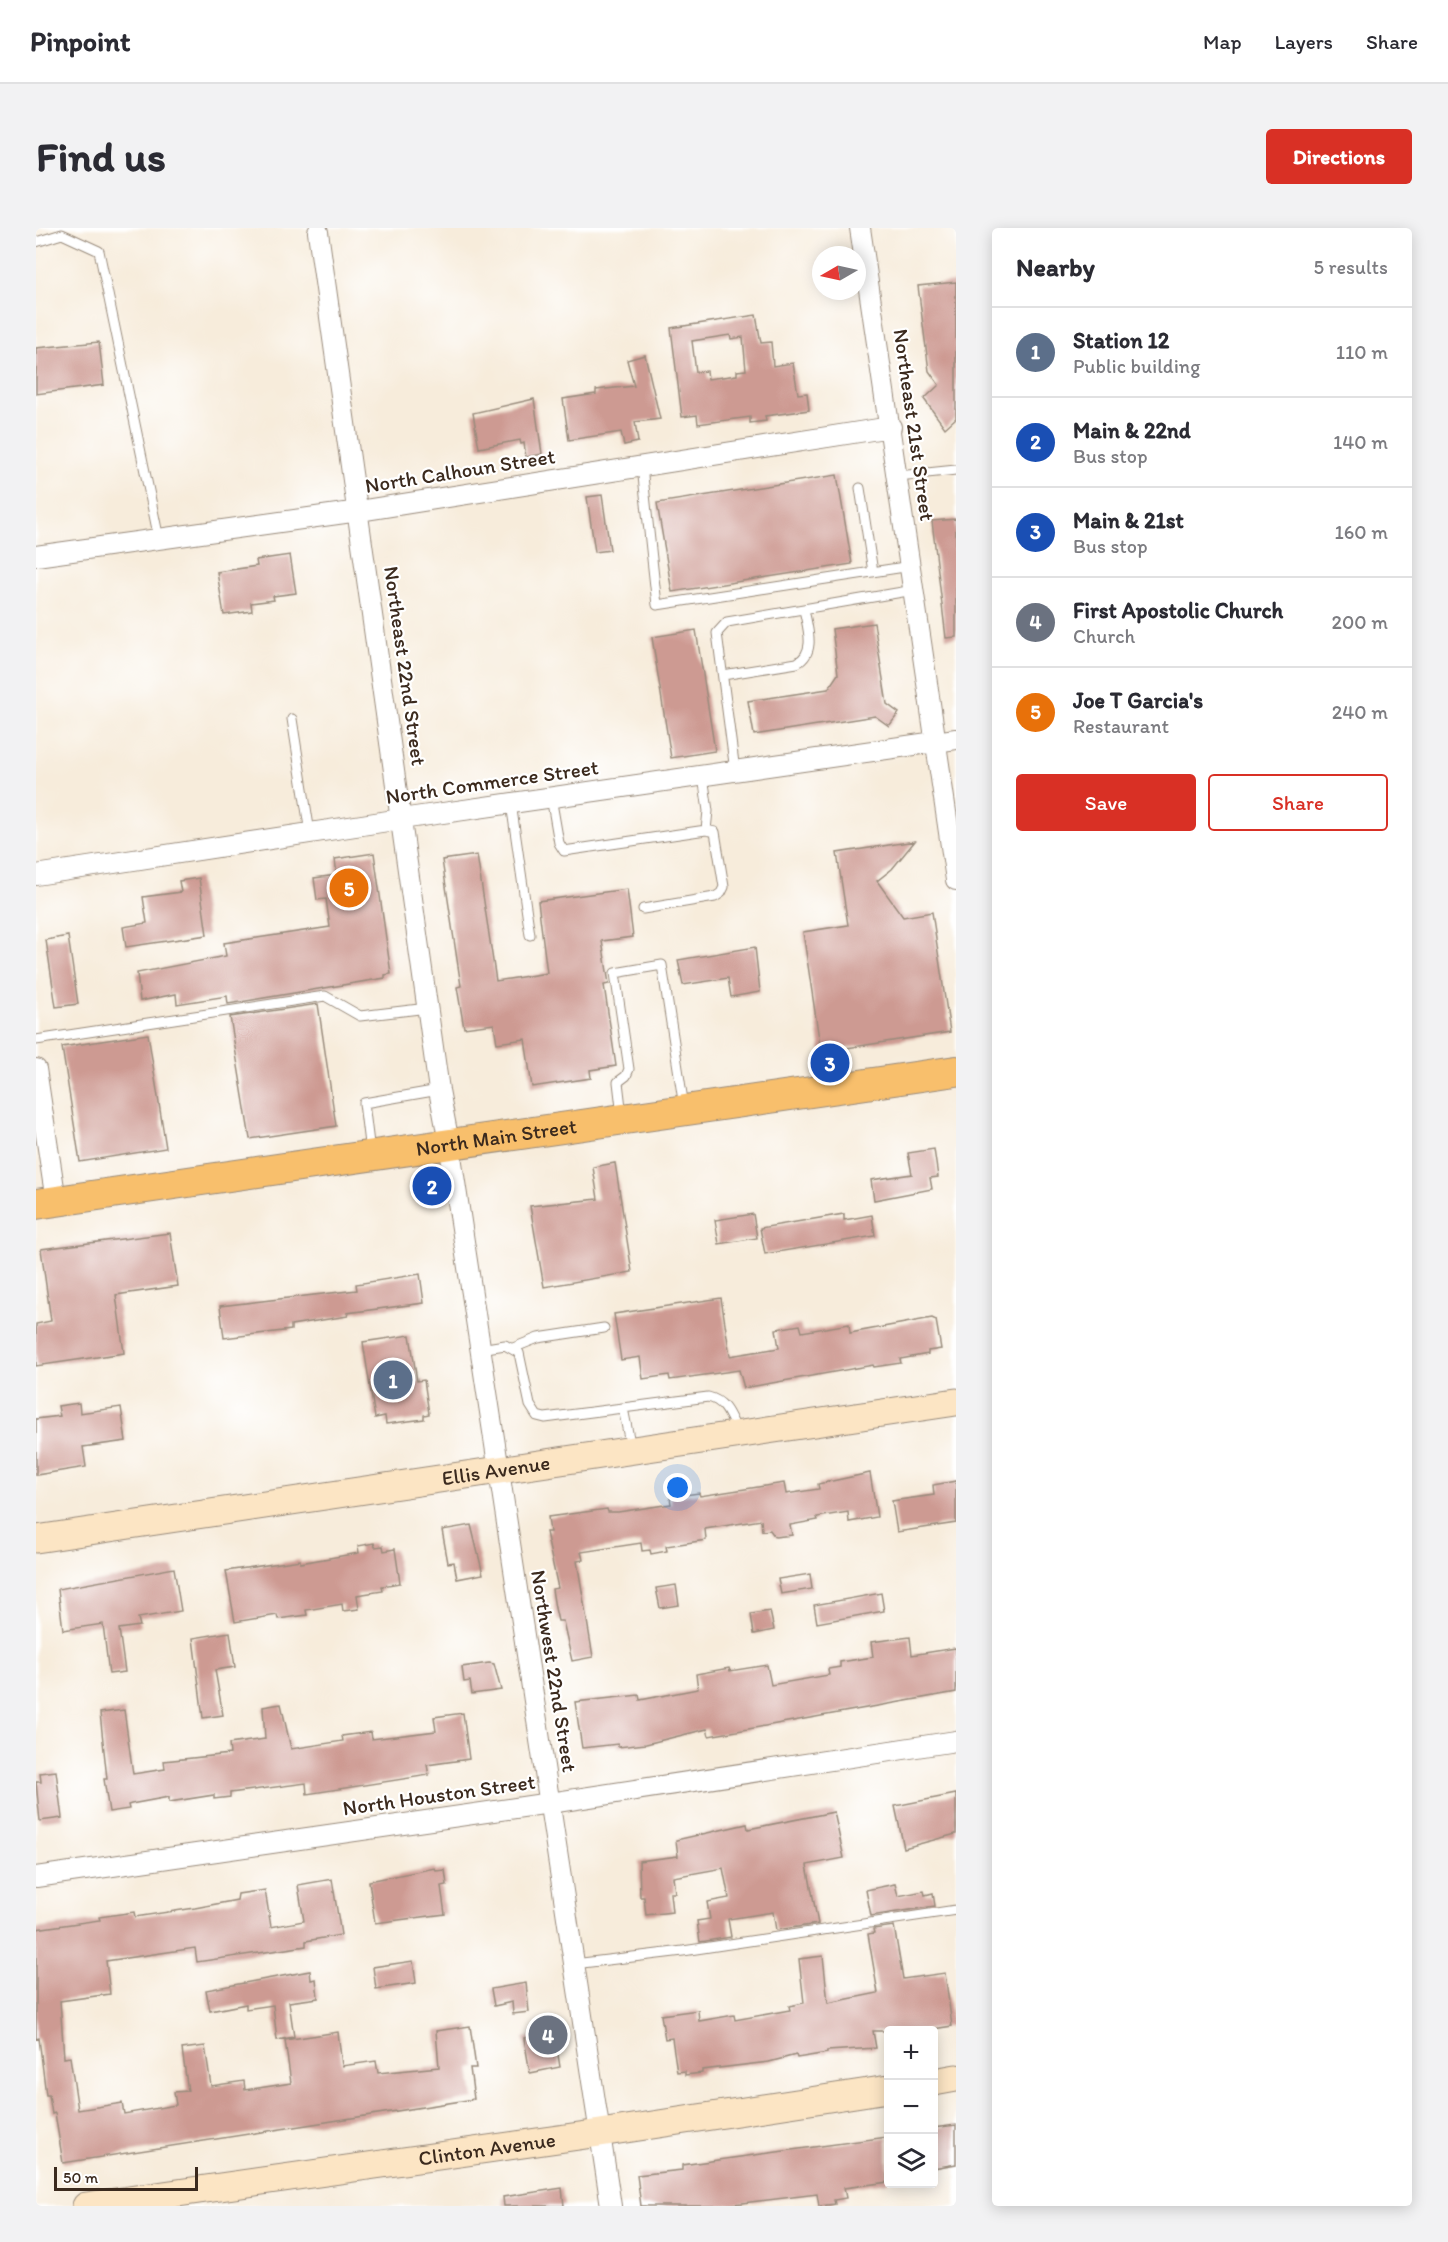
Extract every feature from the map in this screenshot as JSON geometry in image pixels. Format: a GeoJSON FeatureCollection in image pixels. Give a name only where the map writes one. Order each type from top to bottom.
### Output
{"type":"FeatureCollection","features":[{"type":"Feature","properties":{"kind":"main road","name":"North Main Street"},"geometry":{"type":"LineString","coordinates":[[46,1203],[371,1154],[956,1071]]}},
{"type":"Feature","properties":{"kind":"street","name":"Northeast 21st Street"},"geometry":{"type":"LineString","coordinates":[[860,228],[956,879]]}},
{"type":"Feature","properties":{"kind":"street","name":"Northeast 22nd Street"},"geometry":{"type":"LineString","coordinates":[[318,232],[439,1090],[449,1143]]}},
{"type":"Feature","properties":{"kind":"street","name":"North Calhoun Street"},"geometry":{"type":"LineString","coordinates":[[36,556],[359,511],[891,428]]}},
{"type":"Feature","properties":{"kind":"street","name":"North Commerce Street"},"geometry":{"type":"LineString","coordinates":[[36,875],[401,819],[956,739]]}},
{"type":"Feature","properties":{"kind":"street"},"geometry":{"type":"LineString","coordinates":[[36,1069],[46,1203]]}},
{"type":"Feature","properties":{"kind":"street","name":"Northwest 22nd Street"},"geometry":{"type":"LineString","coordinates":[[449,1143],[611,2206]]}},
{"type":"Feature","properties":{"kind":"street","name":"Ellis Avenue"},"geometry":{"type":"LineString","coordinates":[[36,1539],[956,1402]]}},
{"type":"Feature","properties":{"kind":"street","name":"North Houston Street"},"geometry":{"type":"LineString","coordinates":[[36,1877],[550,1803],[956,1741]]}},
{"type":"Feature","properties":{"kind":"street"},"geometry":{"type":"LineString","coordinates":[[938,2081],[956,2078]]}},
{"type":"Feature","properties":{"kind":"street","name":"Clinton Avenue"},"geometry":{"type":"LineString","coordinates":[[86,2206],[600,2133],[884,2090]]}},
{"type":"Feature","properties":{"kind":"lane"},"geometry":{"type":"LineString","coordinates":[[36,242],[62,234],[99,251],[159,539]]}},
{"type":"Feature","properties":{"kind":"lane"},"geometry":{"type":"LineString","coordinates":[[642,467],[657,605],[911,566]]}},
{"type":"Feature","properties":{"kind":"lane"},"geometry":{"type":"LineString","coordinates":[[898,476],[956,470]]}},
{"type":"Feature","properties":{"kind":"lane"},"geometry":{"type":"LineString","coordinates":[[860,488],[873,572]]}},
{"type":"Feature","properties":{"kind":"lane"},"geometry":{"type":"LineString","coordinates":[[735,771],[717,633],[727,622],[914,590]]}},
{"type":"Feature","properties":{"kind":"lane"},"geometry":{"type":"LineString","coordinates":[[723,675],[797,663],[804,659],[809,651],[810,641],[804,609]]}},
{"type":"Feature","properties":{"kind":"lane"},"geometry":{"type":"LineString","coordinates":[[292,719],[310,833]]}},
{"type":"Feature","properties":{"kind":"lane"},"geometry":{"type":"LineString","coordinates":[[703,776],[708,811],[706,830]]}},
{"type":"Feature","properties":{"kind":"lane"},"geometry":{"type":"LineString","coordinates":[[551,797],[559,843],[564,851],[706,830],[715,832],[724,887],[721,894],[715,897],[643,909]]}},
{"type":"Feature","properties":{"kind":"lane"},"geometry":{"type":"LineString","coordinates":[[511,803],[530,935]]}},
{"type":"Feature","properties":{"kind":"lane"},"geometry":{"type":"LineString","coordinates":[[622,1118],[618,1082],[626,1076],[629,1069],[615,973],[662,965],[685,1109]]}},
{"type":"Feature","properties":{"kind":"lane"},"geometry":{"type":"LineString","coordinates":[[36,1040],[325,996],[360,1016],[428,1008]]}},
{"type":"Feature","properties":{"kind":"lane"},"geometry":{"type":"LineString","coordinates":[[371,1154],[364,1102],[439,1090]]}},
{"type":"Feature","properties":{"kind":"lane"},"geometry":{"type":"LineString","coordinates":[[513,1348],[538,1338],[604,1328]]}},
{"type":"Feature","properties":{"kind":"lane"},"geometry":{"type":"LineString","coordinates":[[480,1349],[505,1345],[519,1353],[530,1405],[537,1416],[544,1418],[708,1397],[718,1399],[725,1407],[739,1435]]}},
{"type":"Feature","properties":{"kind":"lane"},"geometry":{"type":"LineString","coordinates":[[623,1408],[632,1451]]}},
{"type":"Feature","properties":{"kind":"lane"},"geometry":{"type":"LineString","coordinates":[[574,1964],[956,1910]]}},
{"type":"Feature","properties":{"kind":"building"},"geometry":{"type":"Polygon","coordinates":[[[956,282],[956,418],[945,428],[924,399],[939,385],[929,371],[918,286],[956,282]]]}},
{"type":"Feature","properties":{"kind":"building"},"geometry":{"type":"Polygon","coordinates":[[[756,315],[761,343],[771,342],[773,366],[793,363],[798,394],[807,393],[809,410],[765,416],[766,421],[750,423],[750,417],[698,424],[697,415],[682,417],[671,328],[756,315]],[[730,335],[692,341],[696,372],[707,371],[708,379],[737,375],[737,371],[746,370],[743,337],[731,339],[730,335]]]}},
{"type":"Feature","properties":{"kind":"building"},"geometry":{"type":"Polygon","coordinates":[[[99,342],[104,385],[36,394],[36,348],[99,342]]]}},
{"type":"Feature","properties":{"kind":"building"},"geometry":{"type":"Polygon","coordinates":[[[645,355],[660,419],[635,422],[638,442],[624,445],[621,432],[569,440],[563,399],[596,394],[596,390],[634,386],[627,360],[645,355]]]}},
{"type":"Feature","properties":{"kind":"building"},"geometry":{"type":"Polygon","coordinates":[[[534,399],[542,454],[526,457],[524,443],[521,444],[520,440],[479,448],[473,413],[534,399]]]}},
{"type":"Feature","properties":{"kind":"building"},"geometry":{"type":"Polygon","coordinates":[[[837,475],[852,564],[672,592],[657,503],[837,475]]]}},
{"type":"Feature","properties":{"kind":"building"},"geometry":{"type":"Polygon","coordinates":[[[602,495],[610,550],[595,552],[587,497],[602,495]]]}},
{"type":"Feature","properties":{"kind":"building"},"geometry":{"type":"Polygon","coordinates":[[[956,519],[956,637],[946,638],[932,521],[956,519]]]}},
{"type":"Feature","properties":{"kind":"building"},"geometry":{"type":"Polygon","coordinates":[[[290,555],[296,593],[273,596],[274,600],[251,603],[252,611],[224,615],[217,572],[257,566],[256,560],[290,555]]]}},
{"type":"Feature","properties":{"kind":"building"},"geometry":{"type":"Polygon","coordinates":[[[874,623],[887,704],[899,713],[889,726],[875,716],[754,735],[748,701],[828,689],[838,674],[832,629],[874,623]]]}},
{"type":"Feature","properties":{"kind":"building"},"geometry":{"type":"Polygon","coordinates":[[[696,630],[715,751],[671,758],[652,637],[696,630]]]}},
{"type":"Feature","properties":{"kind":"building"},"geometry":{"type":"Polygon","coordinates":[[[915,841],[892,869],[877,881],[903,917],[932,912],[950,1032],[821,1052],[803,932],[848,925],[837,853],[915,841]]]}},
{"type":"Feature","properties":{"kind":"building"},"geometry":{"type":"Polygon","coordinates":[[[374,853],[391,974],[385,975],[385,978],[228,1004],[227,996],[177,1004],[176,994],[140,1001],[137,973],[226,956],[224,943],[330,927],[326,899],[317,900],[314,878],[337,875],[335,859],[374,853]]]}},
{"type":"Feature","properties":{"kind":"building"},"geometry":{"type":"Polygon","coordinates":[[[477,855],[496,981],[547,973],[538,901],[627,889],[633,937],[602,941],[609,984],[604,985],[616,1066],[590,1070],[591,1078],[532,1087],[525,1039],[497,1043],[494,1024],[464,1028],[457,987],[461,986],[442,860],[477,855]]]}},
{"type":"Feature","properties":{"kind":"building"},"geometry":{"type":"Polygon","coordinates":[[[199,878],[207,935],[126,947],[123,927],[147,923],[143,897],[181,892],[179,881],[199,878]]]}},
{"type":"Feature","properties":{"kind":"building"},"geometry":{"type":"Polygon","coordinates":[[[68,936],[78,1004],[56,1007],[46,940],[68,936]]]}},
{"type":"Feature","properties":{"kind":"building"},"geometry":{"type":"Polygon","coordinates":[[[755,947],[760,992],[731,997],[728,978],[683,985],[678,960],[755,947]]]}},
{"type":"Feature","properties":{"kind":"building"},"geometry":{"type":"Polygon","coordinates":[[[318,1004],[336,1126],[250,1139],[230,1017],[318,1004]]]}},
{"type":"Feature","properties":{"kind":"building"},"geometry":{"type":"Polygon","coordinates":[[[148,1034],[166,1148],[80,1162],[62,1047],[148,1034]]]}},
{"type":"Feature","properties":{"kind":"building"},"geometry":{"type":"Polygon","coordinates":[[[934,1149],[938,1177],[930,1178],[932,1189],[874,1200],[871,1180],[912,1174],[908,1153],[934,1149]]]}},
{"type":"Feature","properties":{"kind":"building"},"geometry":{"type":"Polygon","coordinates":[[[615,1163],[632,1272],[544,1287],[530,1206],[598,1199],[593,1167],[615,1163]]]}},
{"type":"Feature","properties":{"kind":"building"},"geometry":{"type":"Polygon","coordinates":[[[753,1214],[757,1238],[719,1244],[715,1220],[753,1214]]]}},
{"type":"Feature","properties":{"kind":"building"},"geometry":{"type":"Polygon","coordinates":[[[844,1214],[844,1220],[872,1215],[875,1236],[765,1254],[760,1228],[844,1214]]]}},
{"type":"Feature","properties":{"kind":"building"},"geometry":{"type":"Polygon","coordinates":[[[170,1233],[178,1286],[116,1295],[124,1353],[36,1366],[36,1324],[51,1321],[41,1249],[170,1233]]]}},
{"type":"Feature","properties":{"kind":"building"},"geometry":{"type":"Polygon","coordinates":[[[420,1274],[424,1303],[347,1313],[348,1316],[291,1325],[291,1330],[224,1338],[220,1306],[357,1290],[356,1284],[420,1274]]]}},
{"type":"Feature","properties":{"kind":"building"},"geometry":{"type":"Polygon","coordinates":[[[721,1298],[730,1356],[779,1348],[776,1329],[800,1325],[802,1332],[849,1324],[850,1333],[932,1318],[936,1320],[941,1349],[900,1359],[901,1363],[874,1367],[873,1365],[744,1388],[739,1370],[670,1380],[669,1375],[643,1379],[640,1357],[621,1360],[614,1314],[721,1298]]]}},
{"type":"Feature","properties":{"kind":"building"},"geometry":{"type":"Polygon","coordinates":[[[410,1335],[417,1381],[424,1380],[429,1414],[424,1415],[424,1419],[386,1424],[385,1416],[375,1418],[363,1342],[410,1335]]]}},
{"type":"Feature","properties":{"kind":"building"},"geometry":{"type":"Polygon","coordinates":[[[79,1403],[80,1413],[121,1407],[126,1441],[83,1447],[86,1467],[36,1475],[36,1419],[60,1416],[58,1406],[79,1403]]]}},
{"type":"Feature","properties":{"kind":"building"},"geometry":{"type":"Polygon","coordinates":[[[870,1473],[877,1517],[849,1522],[848,1512],[817,1517],[818,1520],[790,1525],[792,1535],[775,1537],[770,1530],[762,1531],[761,1520],[705,1529],[706,1540],[666,1546],[667,1551],[651,1554],[650,1550],[642,1551],[641,1543],[581,1552],[583,1560],[577,1561],[593,1657],[572,1661],[563,1621],[558,1621],[555,1608],[552,1589],[558,1588],[546,1532],[550,1532],[548,1517],[607,1509],[608,1512],[618,1512],[671,1504],[670,1497],[699,1493],[700,1496],[784,1483],[786,1494],[819,1489],[818,1484],[870,1473]]]}},
{"type":"Feature","properties":{"kind":"building"},"geometry":{"type":"Polygon","coordinates":[[[956,1481],[956,1523],[897,1532],[892,1501],[934,1495],[933,1485],[956,1481]]]}},
{"type":"Feature","properties":{"kind":"building"},"geometry":{"type":"Polygon","coordinates":[[[471,1525],[483,1574],[457,1579],[454,1562],[448,1563],[442,1530],[471,1525]]]}},
{"type":"Feature","properties":{"kind":"building"},"geometry":{"type":"Polygon","coordinates":[[[374,1543],[375,1547],[383,1546],[384,1551],[395,1549],[400,1583],[382,1586],[383,1591],[357,1595],[359,1609],[343,1611],[342,1604],[306,1610],[307,1615],[278,1619],[277,1615],[235,1622],[226,1571],[300,1560],[300,1563],[359,1553],[358,1546],[374,1543]]]}},
{"type":"Feature","properties":{"kind":"building"},"geometry":{"type":"Polygon","coordinates":[[[174,1568],[181,1611],[138,1618],[140,1626],[119,1629],[125,1672],[109,1674],[103,1624],[63,1630],[58,1589],[174,1568]]]}},
{"type":"Feature","properties":{"kind":"building"},"geometry":{"type":"Polygon","coordinates":[[[810,1574],[812,1589],[781,1594],[778,1579],[810,1574]]]}},
{"type":"Feature","properties":{"kind":"building"},"geometry":{"type":"Polygon","coordinates":[[[676,1585],[679,1605],[660,1608],[656,1588],[676,1585]]]}},
{"type":"Feature","properties":{"kind":"building"},"geometry":{"type":"Polygon","coordinates":[[[881,1593],[884,1611],[817,1623],[814,1605],[881,1593]]]}},
{"type":"Feature","properties":{"kind":"building"},"geometry":{"type":"Polygon","coordinates":[[[770,1611],[774,1630],[754,1634],[751,1614],[770,1611]]]}},
{"type":"Feature","properties":{"kind":"building"},"geometry":{"type":"Polygon","coordinates":[[[230,1632],[235,1667],[215,1670],[223,1715],[203,1718],[193,1638],[230,1632]]]}},
{"type":"Feature","properties":{"kind":"building"},"geometry":{"type":"Polygon","coordinates":[[[910,1637],[912,1655],[956,1648],[956,1692],[709,1736],[707,1729],[646,1744],[582,1748],[575,1702],[639,1695],[640,1700],[698,1689],[696,1674],[729,1668],[730,1671],[767,1665],[771,1685],[829,1675],[828,1669],[840,1667],[840,1662],[873,1657],[871,1642],[910,1637]]]}},
{"type":"Feature","properties":{"kind":"building"},"geometry":{"type":"Polygon","coordinates":[[[494,1664],[501,1690],[472,1694],[470,1681],[464,1682],[462,1667],[494,1664]]]}},
{"type":"Feature","properties":{"kind":"building"},"geometry":{"type":"Polygon","coordinates":[[[281,1704],[291,1749],[343,1741],[342,1736],[371,1732],[372,1739],[436,1731],[434,1717],[463,1713],[469,1759],[427,1765],[429,1775],[307,1794],[306,1783],[230,1793],[230,1797],[214,1799],[214,1795],[169,1802],[169,1797],[131,1804],[128,1805],[129,1809],[109,1812],[104,1779],[107,1779],[100,1713],[124,1710],[133,1774],[165,1769],[164,1761],[230,1754],[229,1744],[265,1739],[263,1707],[281,1704]]]}},
{"type":"Feature","properties":{"kind":"building"},"geometry":{"type":"Polygon","coordinates":[[[56,1771],[62,1818],[40,1821],[36,1782],[41,1782],[40,1773],[56,1771]]]}},
{"type":"Feature","properties":{"kind":"building"},"geometry":{"type":"Polygon","coordinates":[[[956,1794],[956,1834],[904,1848],[895,1806],[956,1794]]]}},
{"type":"Feature","properties":{"kind":"building"},"geometry":{"type":"Polygon","coordinates":[[[834,1812],[844,1858],[807,1865],[818,1924],[776,1930],[773,1912],[728,1919],[731,1937],[700,1942],[697,1921],[710,1919],[707,1902],[729,1898],[723,1868],[673,1877],[675,1893],[670,1893],[672,1912],[646,1915],[644,1897],[640,1897],[639,1861],[678,1856],[676,1840],[747,1824],[748,1829],[834,1812]]]}},
{"type":"Feature","properties":{"kind":"building"},"geometry":{"type":"Polygon","coordinates":[[[435,1868],[436,1871],[445,1870],[447,1885],[441,1886],[445,1914],[375,1923],[369,1881],[435,1868]]]}},
{"type":"Feature","properties":{"kind":"building"},"geometry":{"type":"Polygon","coordinates":[[[332,1879],[341,1935],[306,1941],[306,1946],[197,1962],[195,1948],[106,1961],[110,1994],[60,2001],[64,2058],[70,2057],[78,2110],[122,2103],[124,2114],[176,2105],[174,2092],[188,2091],[182,2049],[205,2046],[211,2086],[244,2081],[245,2090],[291,2083],[285,2040],[338,2032],[342,2066],[376,2061],[378,2073],[439,2067],[436,2031],[470,2026],[476,2068],[470,2068],[474,2099],[63,2163],[55,2113],[52,2114],[49,2095],[46,2095],[39,2038],[36,2039],[36,1929],[100,1920],[99,1917],[134,1912],[135,1917],[195,1908],[237,1900],[238,1894],[265,1890],[271,1927],[304,1921],[298,1885],[332,1879]]]}},
{"type":"Feature","properties":{"kind":"building"},"geometry":{"type":"Polygon","coordinates":[[[895,1884],[898,1896],[924,1891],[925,1895],[933,1893],[935,1906],[871,1916],[866,1890],[895,1884]]]}},
{"type":"Feature","properties":{"kind":"building"},"geometry":{"type":"Polygon","coordinates":[[[894,1926],[903,1979],[945,1973],[952,2026],[938,2028],[938,2026],[884,2026],[884,2031],[873,2031],[876,2048],[827,2051],[827,2053],[797,2058],[796,2055],[769,2062],[702,2070],[702,2073],[685,2075],[685,2071],[677,2072],[672,2038],[665,2039],[661,2015],[698,2010],[699,2021],[734,2015],[735,2020],[790,2010],[789,2006],[804,2003],[799,1959],[823,1956],[828,2003],[878,1993],[868,1934],[874,1933],[873,1929],[894,1926]]]}},
{"type":"Feature","properties":{"kind":"building"},"geometry":{"type":"Polygon","coordinates":[[[413,1961],[416,1983],[376,1989],[373,1967],[413,1961]]]}},
{"type":"Feature","properties":{"kind":"building"},"geometry":{"type":"Polygon","coordinates":[[[310,1971],[311,1980],[316,1979],[318,1998],[289,2002],[294,2037],[277,2040],[273,2005],[246,2009],[246,2004],[210,2011],[206,1990],[310,1971]]]}},
{"type":"Feature","properties":{"kind":"building"},"geometry":{"type":"Polygon","coordinates":[[[526,1983],[529,2012],[513,2014],[512,2002],[494,2006],[491,1989],[526,1983]]]}},
{"type":"Feature","properties":{"kind":"building"},"geometry":{"type":"Polygon","coordinates":[[[549,2033],[550,2037],[555,2037],[560,2067],[530,2073],[524,2038],[549,2033]]]}},
{"type":"Feature","properties":{"kind":"building"},"geometry":{"type":"Polygon","coordinates":[[[956,2125],[956,2164],[938,2167],[938,2127],[956,2125]]]}},
{"type":"Feature","properties":{"kind":"building"},"geometry":{"type":"Polygon","coordinates":[[[884,2137],[884,2183],[844,2188],[846,2198],[834,2200],[835,2204],[819,2206],[817,2194],[718,2206],[641,2206],[637,2175],[682,2170],[682,2165],[884,2137]]]}},
{"type":"Feature","properties":{"kind":"building"},"geometry":{"type":"Polygon","coordinates":[[[562,2188],[564,2206],[504,2206],[503,2197],[562,2188]]]}},
{"type":"Feature","properties":{"kind":"place","name":"Joe T Garcia's"},"geometry":{"type":"Point","coordinates":[349,888]}},
{"type":"Feature","properties":{"kind":"place","name":"Main & 21st"},"geometry":{"type":"Point","coordinates":[830,1063]}},
{"type":"Feature","properties":{"kind":"place","name":"Main & 22nd"},"geometry":{"type":"Point","coordinates":[432,1186]}},
{"type":"Feature","properties":{"kind":"place","name":"Station 12"},"geometry":{"type":"Point","coordinates":[393,1380]}},
{"type":"Feature","properties":{"kind":"place","name":"First Apostolic Church"},"geometry":{"type":"Point","coordinates":[548,2035]}}]}
